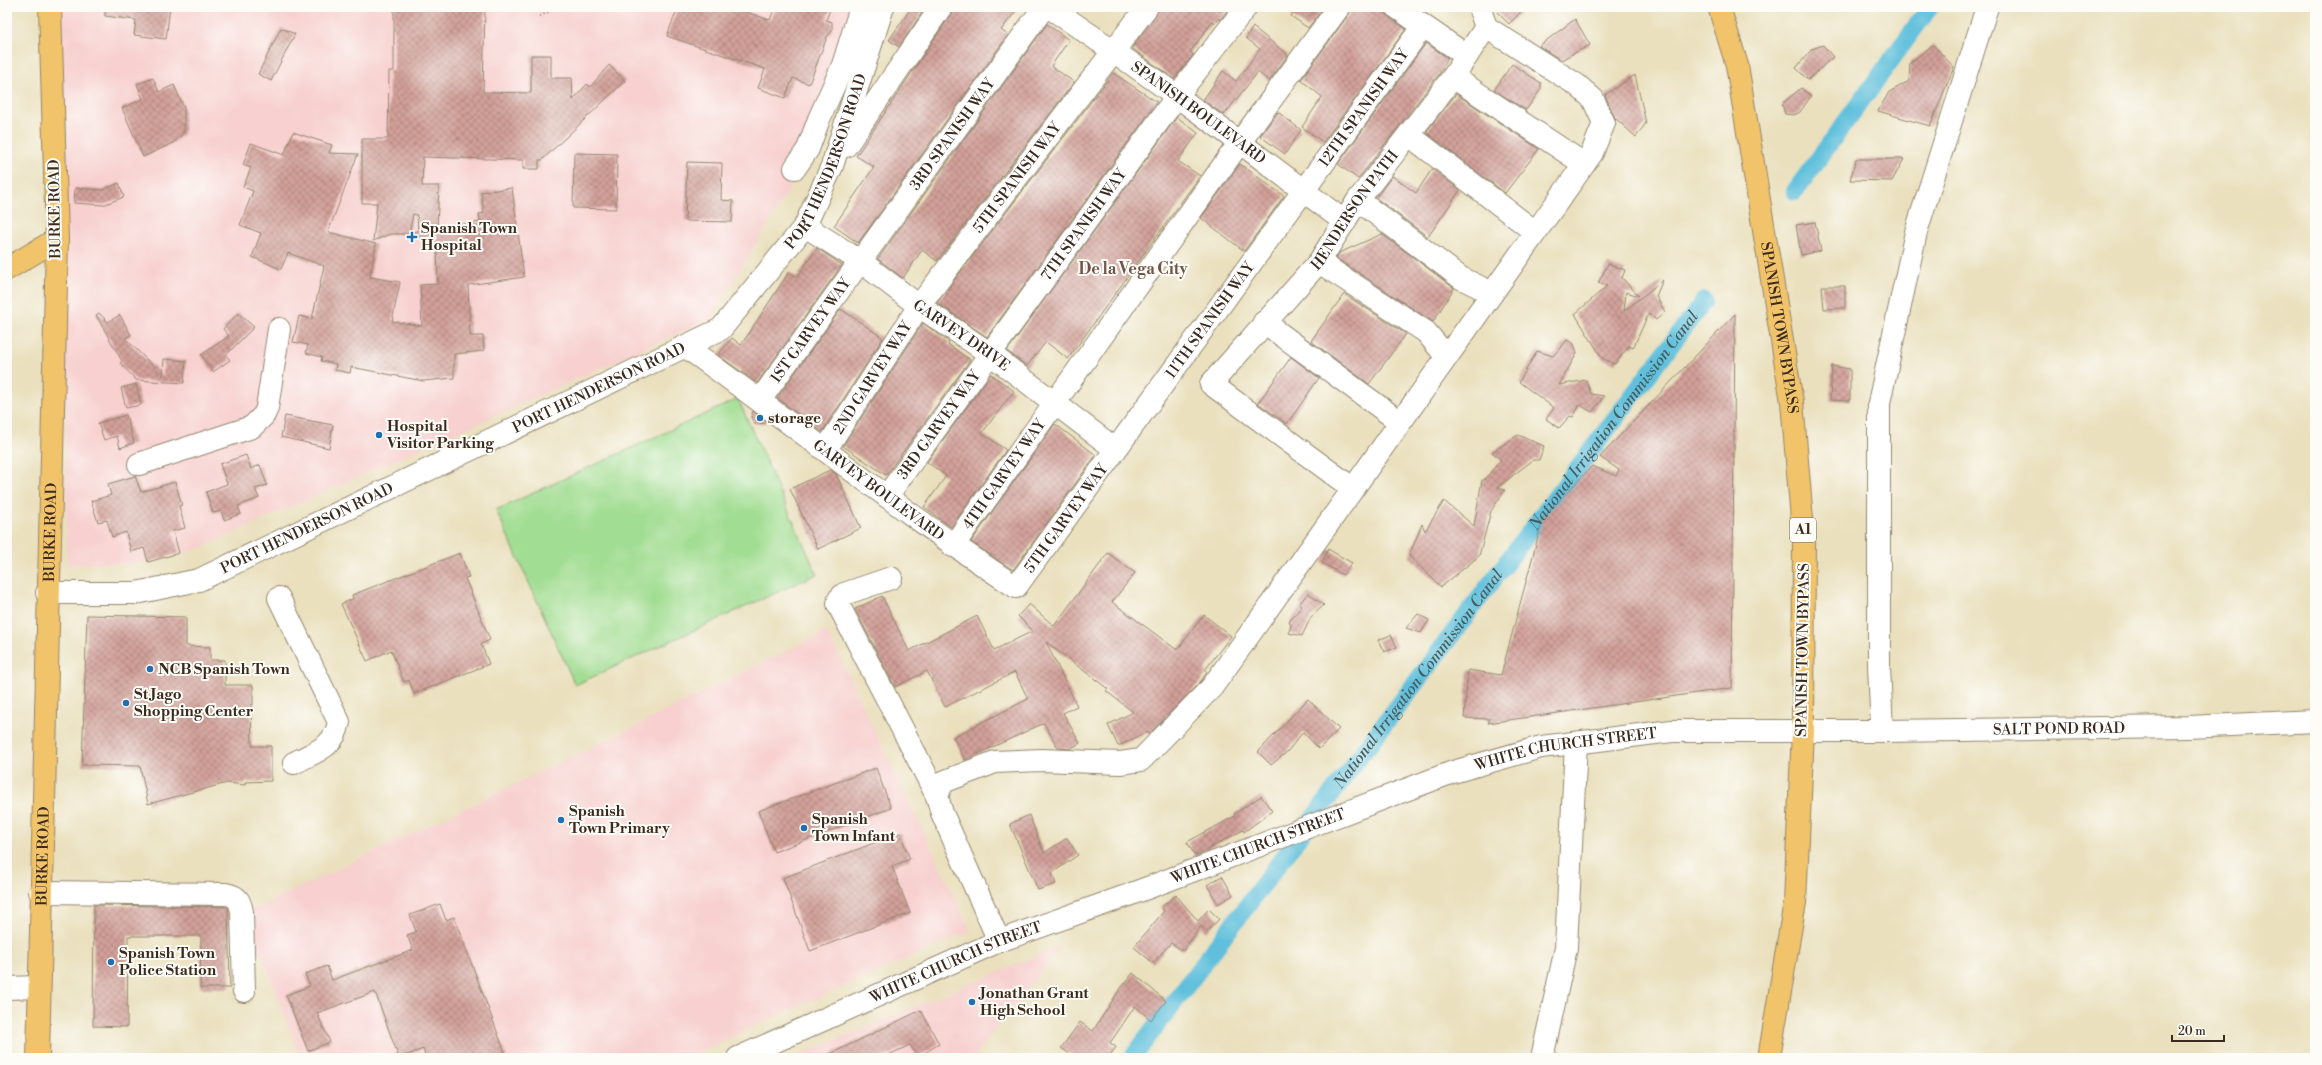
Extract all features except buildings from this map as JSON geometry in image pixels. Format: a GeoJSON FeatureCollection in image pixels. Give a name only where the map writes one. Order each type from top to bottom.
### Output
{"type":"FeatureCollection","features":[{"type":"Feature","properties":{"kind":"main road","name":"BURKE ROAD"},"geometry":{"type":"LineString","coordinates":[[38,1058],[40,892],[57,239],[50,7]]}},
{"type":"Feature","properties":{"kind":"main road","name":"SPANISH TOWN BYPASS"},"geometry":{"type":"LineString","coordinates":[[1719,7],[1737,65],[1792,402],[1804,543],[1803,731],[1795,902],[1769,1058]]}},
{"type":"Feature","properties":{"kind":"main road"},"geometry":{"type":"LineString","coordinates":[[7,269],[57,239]]}},
{"type":"Feature","properties":{"kind":"street"},"geometry":{"type":"LineString","coordinates":[[795,168],[808,149],[819,119],[843,65],[860,7]]}},
{"type":"Feature","properties":{"kind":"street","name":"PORT HENDERSON ROAD"},"geometry":{"type":"LineString","coordinates":[[47,594],[136,593],[199,580],[686,347],[720,329],[805,226],[832,166],[883,7]]}},
{"type":"Feature","properties":{"kind":"street"},"geometry":{"type":"LineString","coordinates":[[832,166],[941,7]]}},
{"type":"Feature","properties":{"kind":"street","name":"3RD SPANISH WAY"},"geometry":{"type":"LineString","coordinates":[[860,262],[1044,7]]}},
{"type":"Feature","properties":{"kind":"street","name":"SPANISH BOULEVARD"},"geometry":{"type":"LineString","coordinates":[[1049,7],[1115,51],[1177,96],[1240,142],[1344,222]]}},
{"type":"Feature","properties":{"kind":"street","name":"5TH SPANISH WAY"},"geometry":{"type":"LineString","coordinates":[[919,306],[1115,51],[1147,7]]}},
{"type":"Feature","properties":{"kind":"street","name":"7TH SPANISH WAY"},"geometry":{"type":"LineString","coordinates":[[989,353],[1177,96],[1246,7]]}},
{"type":"Feature","properties":{"kind":"street","name":"4TH GARVEY WAY"},"geometry":{"type":"LineString","coordinates":[[953,546],[1240,142],[1339,7]]}},
{"type":"Feature","properties":{"kind":"street"},"geometry":{"type":"LineString","coordinates":[[1396,7],[1467,56]]}},
{"type":"Feature","properties":{"kind":"street"},"geometry":{"type":"LineString","coordinates":[[1882,732],[1879,666],[1879,403],[1916,232],[1987,7]]}},
{"type":"Feature","properties":{"kind":"street"},"geometry":{"type":"LineString","coordinates":[[937,796],[943,782],[995,762],[1042,760],[1120,763],[1141,760],[1212,686],[1592,153],[1604,123],[1594,100],[1577,85],[1482,17]]}},
{"type":"Feature","properties":{"kind":"street","name":"HENDERSON PATH"},"geometry":{"type":"LineString","coordinates":[[1352,488],[1211,384],[1264,322],[1319,262],[1358,200],[1453,77],[1467,56],[1482,17]]}},
{"type":"Feature","properties":{"kind":"street","name":"12TH SPANISH WAY"},"geometry":{"type":"LineString","coordinates":[[1302,190],[1423,26]]}},
{"type":"Feature","properties":{"kind":"street"},"geometry":{"type":"LineString","coordinates":[[1453,77],[1584,164]]}},
{"type":"Feature","properties":{"kind":"street"},"geometry":{"type":"LineString","coordinates":[[1409,135],[1535,232]]}},
{"type":"Feature","properties":{"kind":"street","name":"11TH SPANISH WAY"},"geometry":{"type":"LineString","coordinates":[[1114,449],[1302,190]]}},
{"type":"Feature","properties":{"kind":"street"},"geometry":{"type":"LineString","coordinates":[[1358,200],[1461,278],[1492,293]]}},
{"type":"Feature","properties":{"kind":"street","name":"GARVEY DRIVE"},"geometry":{"type":"LineString","coordinates":[[805,226],[860,262],[919,306],[989,353],[1114,449]]}},
{"type":"Feature","properties":{"kind":"street","name":"1ST GARVEY WAY"},"geometry":{"type":"LineString","coordinates":[[760,400],[860,262]]}},
{"type":"Feature","properties":{"kind":"street"},"geometry":{"type":"LineString","coordinates":[[1319,262],[1426,332],[1446,356]]}},
{"type":"Feature","properties":{"kind":"street","name":"2ND GARVEY WAY"},"geometry":{"type":"LineString","coordinates":[[826,449],[919,306]]}},
{"type":"Feature","properties":{"kind":"street"},"geometry":{"type":"LineString","coordinates":[[1264,322],[1400,422]]}},
{"type":"Feature","properties":{"kind":"street"},"geometry":{"type":"LineString","coordinates":[[139,464],[252,428],[259,423],[267,408],[279,328]]}},
{"type":"Feature","properties":{"kind":"street","name":"GARVEY BOULEVARD"},"geometry":{"type":"LineString","coordinates":[[686,347],[826,449],[953,546],[1016,587]]}},
{"type":"Feature","properties":{"kind":"street","name":"3RD GARVEY WAY"},"geometry":{"type":"LineString","coordinates":[[887,496],[989,353]]}},
{"type":"Feature","properties":{"kind":"street","name":"5TH GARVEY WAY"},"geometry":{"type":"LineString","coordinates":[[1016,587],[1114,449]]}},
{"type":"Feature","properties":{"kind":"street"},"geometry":{"type":"LineString","coordinates":[[891,578],[844,594],[839,600],[838,604],[937,796],[942,813],[999,941]]}},
{"type":"Feature","properties":{"kind":"street"},"geometry":{"type":"LineString","coordinates":[[279,598],[338,722],[336,735],[327,746],[294,763]]}},
{"type":"Feature","properties":{"kind":"street","name":"SALT POND ROAD"},"geometry":{"type":"LineString","coordinates":[[1803,731],[1882,732],[2189,727],[2315,721]]}},
{"type":"Feature","properties":{"kind":"street","name":"WHITE CHURCH STREET"},"geometry":{"type":"LineString","coordinates":[[738,1058],[999,941],[1126,896],[1453,772],[1541,747],[1672,731],[1803,731]]}},
{"type":"Feature","properties":{"kind":"street"},"geometry":{"type":"LineString","coordinates":[[1542,1058],[1566,948],[1576,743]]}},
{"type":"Feature","properties":{"kind":"street"},"geometry":{"type":"LineString","coordinates":[[40,892],[236,896],[240,900],[242,912],[244,990]]}},
{"type":"Feature","properties":{"kind":"street"},"geometry":{"type":"LineString","coordinates":[[7,988],[39,987]]}},
{"type":"Feature","properties":{"kind":"path"},"geometry":{"type":"LineString","coordinates":[[540,16],[558,7]]}},
{"type":"Feature","properties":{"kind":"shaded area","name":"Spanish Town Hospital"},"geometry":{"type":"Polygon","coordinates":[[[61,7],[866,7],[810,156],[710,319],[195,550],[148,562],[67,565],[61,7]]]}},
{"type":"Feature","properties":{"kind":"shaded area","name":"Spanish Town Primary"},"geometry":{"type":"Polygon","coordinates":[[[827,631],[971,931],[776,1016],[686,1058],[301,1058],[246,913],[636,726],[827,631]]]}},
{"type":"Feature","properties":{"kind":"shaded area","name":"Jonathan Grant High School"},"geometry":{"type":"Polygon","coordinates":[[[1061,946],[973,1058],[792,1058],[1061,946]]]}},
{"type":"Feature","properties":{"kind":"green space"},"geometry":{"type":"Polygon","coordinates":[[[738,399],[817,574],[575,685],[496,510],[738,399]]]}},
{"type":"Feature","properties":{"kind":"waterway"},"geometry":{"type":"LineString","coordinates":[[1795,191],[1930,7]]}},
{"type":"Feature","properties":{"kind":"waterway","name":"National Irrigation Commission Canal"},"geometry":{"type":"LineString","coordinates":[[1132,1058],[1704,301]]}},
{"type":"Feature","properties":{"kind":"place","name":"Spanish Town Hospital"},"geometry":{"type":"Point","coordinates":[412,237]}},
{"type":"Feature","properties":{"kind":"place","name":"storage"},"geometry":{"type":"Point","coordinates":[760,418]}},
{"type":"Feature","properties":{"kind":"place","name":"Hospital Visitor Parking"},"geometry":{"type":"Point","coordinates":[379,435]}},
{"type":"Feature","properties":{"kind":"place","name":"NCB Spanish Town"},"geometry":{"type":"Point","coordinates":[150,669]}},
{"type":"Feature","properties":{"kind":"place","name":"St Jago Shopping Center"},"geometry":{"type":"Point","coordinates":[126,703]}},
{"type":"Feature","properties":{"kind":"place","name":"Spanish Town Primary"},"geometry":{"type":"Point","coordinates":[561,820]}},
{"type":"Feature","properties":{"kind":"place","name":"Spanish Town Infant"},"geometry":{"type":"Point","coordinates":[804,828]}},
{"type":"Feature","properties":{"kind":"place","name":"Spanish Town Police Station"},"geometry":{"type":"Point","coordinates":[111,962]}},
{"type":"Feature","properties":{"kind":"place","name":"Jonathan Grant High School"},"geometry":{"type":"Point","coordinates":[972,1002]}},
{"type":"Feature","properties":{"kind":"district","name":"De la Vega City"},"geometry":{"type":"Point","coordinates":[1133,269]}}]}
